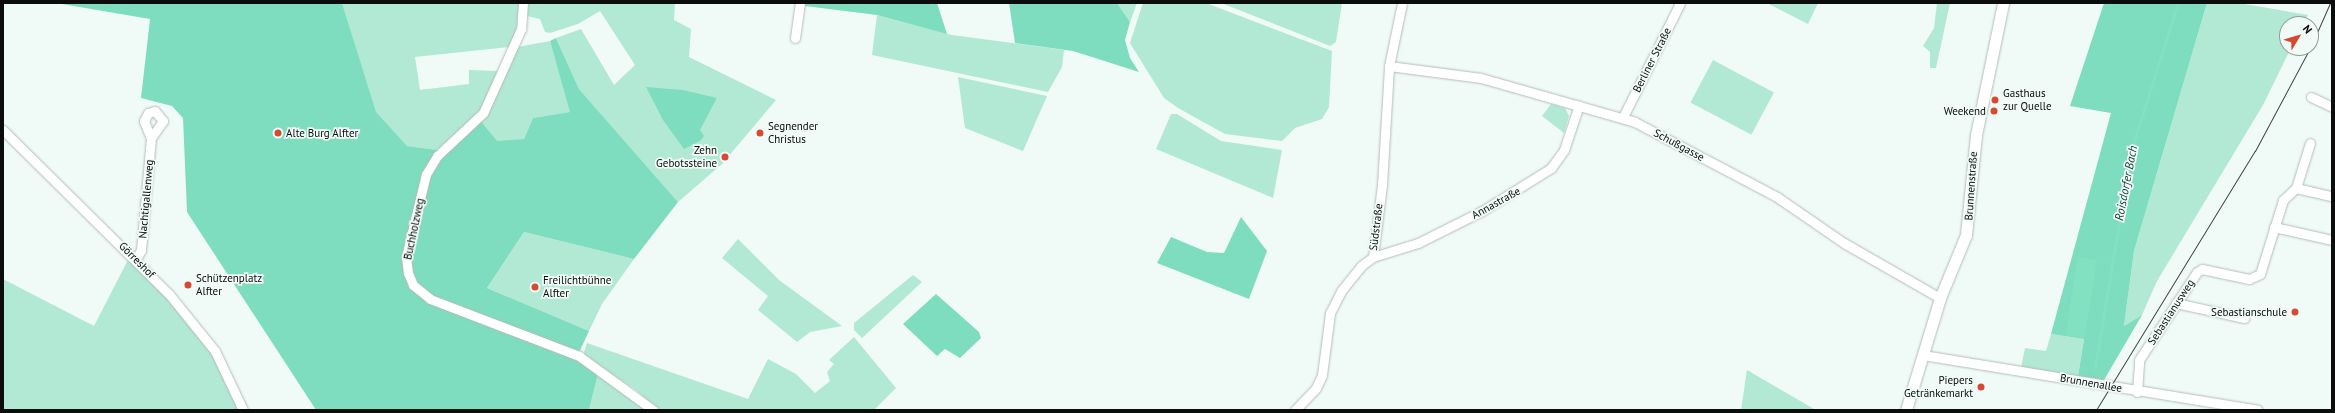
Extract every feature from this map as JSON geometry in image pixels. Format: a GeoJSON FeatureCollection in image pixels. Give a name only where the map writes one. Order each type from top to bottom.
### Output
{"type":"FeatureCollection","features":[{"type":"Feature","properties":{"kind":"street","name":"Buchholzweg"},"geometry":{"type":"LineString","coordinates":[[523,3],[521,29],[483,113],[437,156],[426,174],[406,257],[408,273],[413,285],[430,299],[579,356],[653,410]]}},
{"type":"Feature","properties":{"kind":"street"},"geometry":{"type":"LineString","coordinates":[[795,38],[800,3]]}},
{"type":"Feature","properties":{"kind":"street","name":"Südstraße"},"geometry":{"type":"LineString","coordinates":[[1295,410],[1316,388],[1322,375],[1330,313],[1341,291],[1373,257],[1385,157],[1388,66],[1402,3]]}},
{"type":"Feature","properties":{"kind":"street","name":"Berliner Straße"},"geometry":{"type":"LineString","coordinates":[[1623,117],[1680,3]]}},
{"type":"Feature","properties":{"kind":"street","name":"Brunnenstraße"},"geometry":{"type":"LineString","coordinates":[[1906,410],[1940,298],[1968,229],[1976,135],[2003,3]]}},
{"type":"Feature","properties":{"kind":"street","name":"Schußgasse"},"geometry":{"type":"LineString","coordinates":[[1388,66],[1481,78],[1623,117],[1777,197],[1844,243],[1940,298]]}},
{"type":"Feature","properties":{"kind":"street"},"geometry":{"type":"LineString","coordinates":[[2311,97],[2332,107]]}},
{"type":"Feature","properties":{"kind":"street","name":"Annastraße"},"geometry":{"type":"LineString","coordinates":[[1373,257],[1418,243],[1522,188],[1551,168],[1564,150],[1579,105]]}},
{"type":"Feature","properties":{"kind":"street","name":"Görreshof"},"geometry":{"type":"LineString","coordinates":[[3,130],[136,259],[215,351],[243,410]]}},
{"type":"Feature","properties":{"kind":"street","name":"Nachtigallenweg"},"geometry":{"type":"LineString","coordinates":[[136,259],[141,250],[151,138]]}},
{"type":"Feature","properties":{"kind":"street","name":"Sebastianusweg"},"geometry":{"type":"LineString","coordinates":[[2136,392],[2139,360],[2176,303],[2202,269],[2256,279],[2283,200],[2296,188],[2310,143]]}},
{"type":"Feature","properties":{"kind":"street"},"geometry":{"type":"LineString","coordinates":[[2296,188],[2332,196]]}},
{"type":"Feature","properties":{"kind":"street"},"geometry":{"type":"LineString","coordinates":[[2274,227],[2332,240]]}},
{"type":"Feature","properties":{"kind":"street"},"geometry":{"type":"LineString","coordinates":[[2176,303],[2244,318]]}},
{"type":"Feature","properties":{"kind":"street","name":"Brunnenallee"},"geometry":{"type":"LineString","coordinates":[[1923,355],[2136,392],[2258,410]]}},
{"type":"Feature","properties":{"kind":"shaded area"},"geometry":{"type":"Polygon","coordinates":[[[56,3],[342,3],[376,112],[407,146],[438,150],[478,118],[497,141],[524,139],[533,118],[570,112],[550,41],[556,38],[579,89],[678,202],[634,259],[524,232],[487,288],[589,331],[577,357],[599,370],[589,410],[316,410],[187,212],[183,118],[172,106],[141,98],[150,19],[56,3]]]}},
{"type":"Feature","properties":{"kind":"shaded area"},"geometry":{"type":"Polygon","coordinates":[[[342,3],[519,3],[517,47],[550,41],[571,112],[533,118],[524,139],[438,150],[407,146],[375,112],[342,3]],[[509,47],[415,57],[420,90],[469,84],[469,70],[498,71],[509,47]]]}},
{"type":"Feature","properties":{"kind":"shaded area"},"geometry":{"type":"Polygon","coordinates":[[[527,3],[675,3],[674,20],[691,29],[689,57],[776,100],[722,164],[678,202],[579,89],[556,38],[581,29],[614,85],[635,65],[600,11],[578,24],[550,33],[545,32],[540,19],[527,16],[527,3]],[[646,88],[704,136],[699,130],[717,98],[646,88]]]}},
{"type":"Feature","properties":{"kind":"shaded area"},"geometry":{"type":"Polygon","coordinates":[[[805,3],[937,3],[947,34],[877,15],[805,6],[805,3]]]}},
{"type":"Feature","properties":{"kind":"shaded area"},"geometry":{"type":"Polygon","coordinates":[[[1009,3],[1117,3],[1130,22],[1125,40],[1130,58],[1139,72],[1073,51],[1015,43],[1009,3]]]}},
{"type":"Feature","properties":{"kind":"shaded area"},"geometry":{"type":"Polygon","coordinates":[[[1117,3],[1137,3],[1130,22],[1117,3]]]}},
{"type":"Feature","properties":{"kind":"shaded area"},"geometry":{"type":"Polygon","coordinates":[[[1143,3],[1206,3],[1332,51],[1329,107],[1322,119],[1295,128],[1282,141],[1225,134],[1178,108],[1164,98],[1130,43],[1143,3]]]}},
{"type":"Feature","properties":{"kind":"shaded area"},"geometry":{"type":"Polygon","coordinates":[[[1221,3],[1342,3],[1336,42],[1330,46],[1221,3]]]}},
{"type":"Feature","properties":{"kind":"shaded area"},"geometry":{"type":"Polygon","coordinates":[[[1767,3],[1818,3],[1808,24],[1767,3]]]}},
{"type":"Feature","properties":{"kind":"shaded area"},"geometry":{"type":"Polygon","coordinates":[[[1937,3],[1950,3],[1936,68],[1930,68],[1930,52],[1923,46],[1934,28],[1937,3]]]}},
{"type":"Feature","properties":{"kind":"shaded area"},"geometry":{"type":"Polygon","coordinates":[[[2104,3],[2207,3],[2134,251],[2124,326],[2142,315],[2104,380],[2078,376],[2084,339],[2051,334],[2111,113],[2070,106],[2104,3]]]}},
{"type":"Feature","properties":{"kind":"shaded area"},"geometry":{"type":"Polygon","coordinates":[[[2207,3],[2239,3],[2308,15],[2279,16],[2279,56],[2287,56],[2263,105],[2157,281],[2142,315],[2124,326],[2134,251],[2207,3]]]}},
{"type":"Feature","properties":{"kind":"shaded area"},"geometry":{"type":"Polygon","coordinates":[[[877,15],[952,35],[1064,50],[1062,67],[1048,92],[872,55],[877,15]]]}},
{"type":"Feature","properties":{"kind":"shaded area"},"geometry":{"type":"Polygon","coordinates":[[[1713,60],[1774,92],[1751,135],[1690,102],[1713,60]]]}},
{"type":"Feature","properties":{"kind":"shaded area"},"geometry":{"type":"Polygon","coordinates":[[[958,77],[1047,96],[1023,151],[965,128],[958,77]]]}},
{"type":"Feature","properties":{"kind":"shaded area"},"geometry":{"type":"Polygon","coordinates":[[[646,87],[683,90],[717,98],[700,130],[704,136],[700,141],[684,149],[663,120],[646,87]]]}},
{"type":"Feature","properties":{"kind":"shaded area"},"geometry":{"type":"Polygon","coordinates":[[[1551,104],[1565,108],[1569,116],[1564,133],[1542,116],[1551,104]]]}},
{"type":"Feature","properties":{"kind":"shaded area"},"geometry":{"type":"Polygon","coordinates":[[[1171,114],[1177,114],[1221,141],[1282,150],[1273,198],[1156,149],[1171,114]]]}},
{"type":"Feature","properties":{"kind":"shaded area"},"geometry":{"type":"Polygon","coordinates":[[[1241,217],[1267,251],[1249,299],[1157,263],[1171,237],[1207,252],[1224,253],[1241,217]]]}},
{"type":"Feature","properties":{"kind":"shaded area"},"geometry":{"type":"Polygon","coordinates":[[[524,232],[634,259],[602,304],[589,331],[487,288],[524,232]]]}},
{"type":"Feature","properties":{"kind":"shaded area"},"geometry":{"type":"Polygon","coordinates":[[[738,239],[779,280],[842,326],[810,332],[797,342],[758,310],[768,296],[722,258],[738,239]]]}},
{"type":"Feature","properties":{"kind":"shaded area"},"geometry":{"type":"Polygon","coordinates":[[[131,254],[205,337],[243,410],[3,410],[3,279],[94,326],[131,254]]]}},
{"type":"Feature","properties":{"kind":"shaded area"},"geometry":{"type":"Polygon","coordinates":[[[2078,257],[2097,260],[2084,338],[2066,335],[2078,257]]]}},
{"type":"Feature","properties":{"kind":"shaded area"},"geometry":{"type":"Polygon","coordinates":[[[913,275],[922,282],[862,338],[854,330],[854,323],[913,275]]]}},
{"type":"Feature","properties":{"kind":"shaded area"},"geometry":{"type":"Polygon","coordinates":[[[936,294],[979,332],[981,338],[960,358],[945,349],[937,356],[903,324],[936,294]]]}},
{"type":"Feature","properties":{"kind":"shaded area"},"geometry":{"type":"Polygon","coordinates":[[[2051,334],[2084,339],[2078,376],[2021,367],[2025,348],[2046,351],[2051,334]]]}},
{"type":"Feature","properties":{"kind":"shaded area"},"geometry":{"type":"Polygon","coordinates":[[[854,337],[896,388],[874,410],[658,410],[636,390],[583,355],[587,343],[748,399],[768,359],[796,374],[815,393],[830,381],[827,372],[834,364],[829,360],[854,337]]]}},
{"type":"Feature","properties":{"kind":"shaded area"},"geometry":{"type":"Polygon","coordinates":[[[599,370],[649,410],[589,410],[599,370]]]}},
{"type":"Feature","properties":{"kind":"shaded area"},"geometry":{"type":"Polygon","coordinates":[[[1747,370],[1814,409],[1814,410],[1741,410],[1747,370]]]}},
{"type":"Feature","properties":{"kind":"waterway","name":"Roisdorfer Bach"},"geometry":{"type":"LineString","coordinates":[[2095,368],[2131,151],[2178,3]]}},
{"type":"Feature","properties":{"kind":"tram line"},"geometry":{"type":"LineString","coordinates":[[2319,28],[2330,3]]}},
{"type":"Feature","properties":{"kind":"tram line"},"geometry":{"type":"LineString","coordinates":[[2096,410],[2255,151],[2306,56]]}},
{"type":"Feature","properties":{"kind":"place","name":"Gasthaus zur Quelle"},"geometry":{"type":"Point","coordinates":[1995,100]}},
{"type":"Feature","properties":{"kind":"place","name":"Weekend"},"geometry":{"type":"Point","coordinates":[1994,111]}},
{"type":"Feature","properties":{"kind":"place","name":"Alte Burg Alfter"},"geometry":{"type":"Point","coordinates":[278,133]}},
{"type":"Feature","properties":{"kind":"place","name":"Segnender Christus"},"geometry":{"type":"Point","coordinates":[760,133]}},
{"type":"Feature","properties":{"kind":"place","name":"Zehn Gebotssteine"},"geometry":{"type":"Point","coordinates":[725,157]}},
{"type":"Feature","properties":{"kind":"place","name":"Schützenplatz Alfter"},"geometry":{"type":"Point","coordinates":[188,285]}},
{"type":"Feature","properties":{"kind":"place","name":"Freilichtbühne Alfter"},"geometry":{"type":"Point","coordinates":[535,287]}},
{"type":"Feature","properties":{"kind":"place","name":"Sebastianschule"},"geometry":{"type":"Point","coordinates":[2295,312]}},
{"type":"Feature","properties":{"kind":"place","name":"Piepers Getränkemarkt"},"geometry":{"type":"Point","coordinates":[1981,387]}}]}
